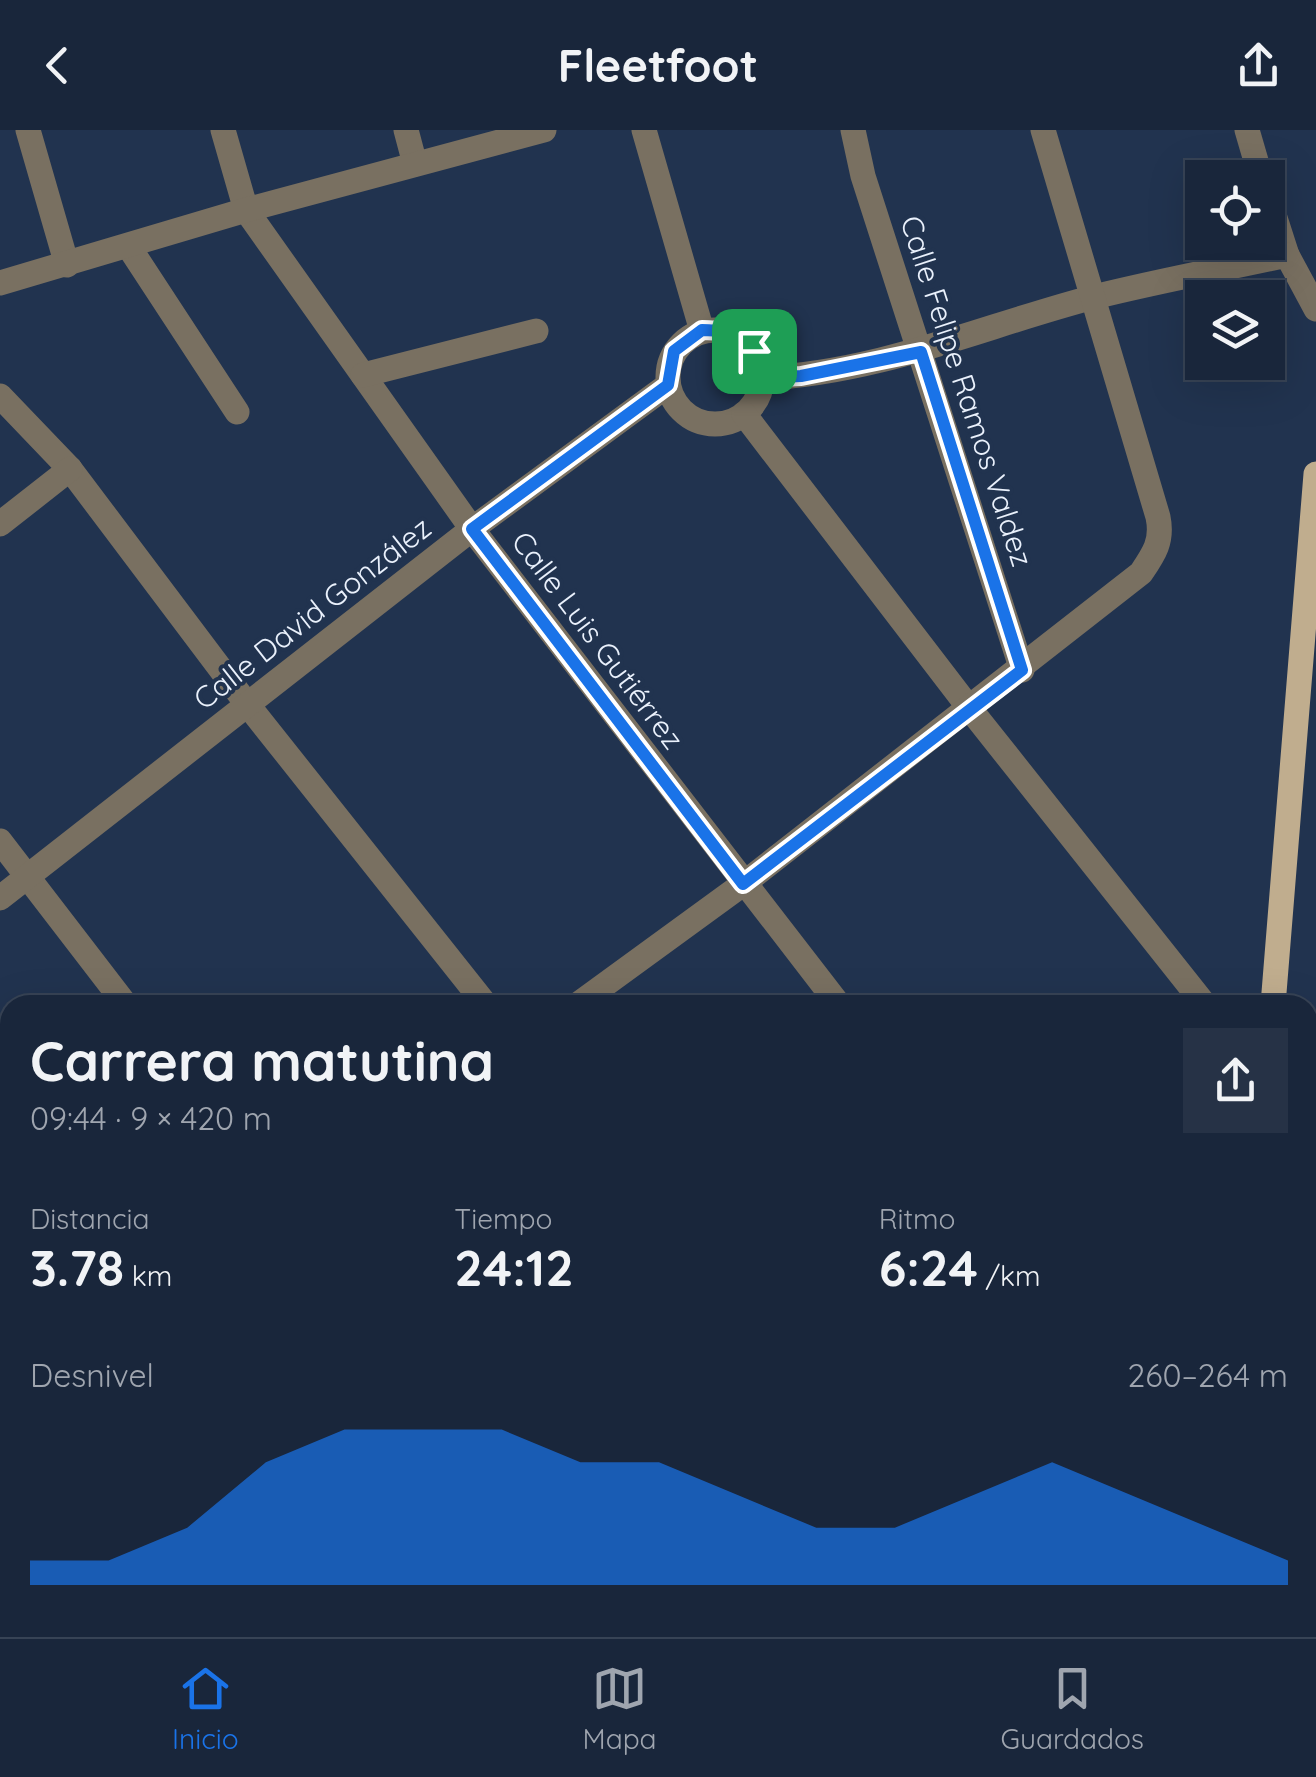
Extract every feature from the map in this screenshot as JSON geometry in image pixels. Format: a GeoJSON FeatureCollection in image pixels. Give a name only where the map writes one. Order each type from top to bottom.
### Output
{"type":"FeatureCollection","features":[{"type":"Feature","properties":{"kind":"main road"},"geometry":{"type":"LineString","coordinates":[[1274,995],[1314,545],[1316,474]]}},
{"type":"Feature","properties":{"kind":"street"},"geometry":{"type":"LineString","coordinates":[[28,130],[67,265]]}},
{"type":"Feature","properties":{"kind":"street","name":"Calle Luis Gutiérrez"},"geometry":{"type":"LineString","coordinates":[[222,130],[246,210],[472,529],[831,995]]}},
{"type":"Feature","properties":{"kind":"street"},"geometry":{"type":"LineString","coordinates":[[406,130],[415,164]]}},
{"type":"Feature","properties":{"kind":"street"},"geometry":{"type":"LineString","coordinates":[[0,283],[246,210],[544,130]]}},
{"type":"Feature","properties":{"kind":"street"},"geometry":{"type":"LineString","coordinates":[[644,130],[702,330]]}},
{"type":"Feature","properties":{"kind":"street","name":"Calle Felipe Ramos Valdez"},"geometry":{"type":"LineString","coordinates":[[853,130],[863,176],[1022,670]]}},
{"type":"Feature","properties":{"kind":"street"},"geometry":{"type":"LineString","coordinates":[[591,995],[1022,670],[1141,572],[1162,534],[1043,130]]}},
{"type":"Feature","properties":{"kind":"street"},"geometry":{"type":"LineString","coordinates":[[1247,130],[1256,160]]}},
{"type":"Feature","properties":{"kind":"street"},"geometry":{"type":"LineString","coordinates":[[1285,246],[1316,310]]}},
{"type":"Feature","properties":{"kind":"street"},"geometry":{"type":"LineString","coordinates":[[129,247],[237,412]]}},
{"type":"Feature","properties":{"kind":"street"},"geometry":{"type":"LineString","coordinates":[[762,378],[801,376],[921,352],[1092,298],[1288,255]]}},
{"type":"Feature","properties":{"kind":"street"},"geometry":{"type":"LineString","coordinates":[[702,330],[724,330],[744,339],[758,356],[762,378],[757,398],[744,414],[727,422],[707,424],[689,416],[675,403],[668,385],[674,351],[702,330]]}},
{"type":"Feature","properties":{"kind":"street"},"geometry":{"type":"LineString","coordinates":[[363,375],[536,331]]}},
{"type":"Feature","properties":{"kind":"street","name":"Calle David González"},"geometry":{"type":"LineString","coordinates":[[0,898],[472,529],[668,385]]}},
{"type":"Feature","properties":{"kind":"street"},"geometry":{"type":"LineString","coordinates":[[0,396],[70,469],[247,704],[478,995]]}},
{"type":"Feature","properties":{"kind":"street"},"geometry":{"type":"LineString","coordinates":[[744,414],[970,710],[1197,995]]}},
{"type":"Feature","properties":{"kind":"street"},"geometry":{"type":"LineString","coordinates":[[0,524],[70,469]]}},
{"type":"Feature","properties":{"kind":"street"},"geometry":{"type":"LineString","coordinates":[[0,841],[118,995]]}},
{"type":"Feature","properties":{"kind":"route"},"geometry":{"type":"LineString","coordinates":[[702,330],[724,330],[744,339],[754,351],[762,378],[801,376],[921,352],[1022,670],[743,884],[472,529],[668,385],[674,351],[686,338],[702,330]]}}]}
